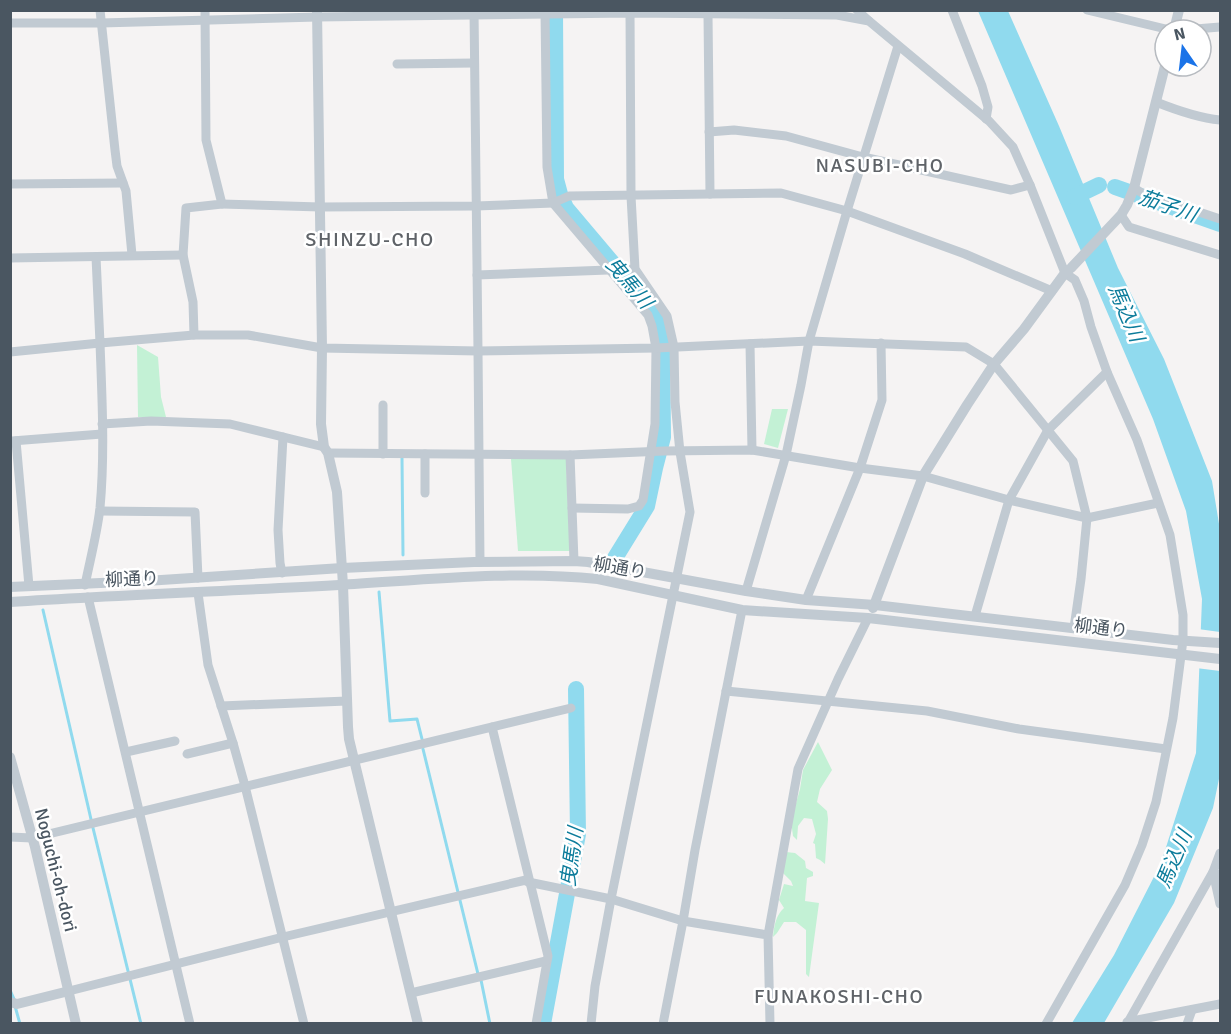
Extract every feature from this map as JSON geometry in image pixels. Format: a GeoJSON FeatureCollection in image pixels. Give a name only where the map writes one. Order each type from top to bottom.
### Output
{"type":"FeatureCollection","features":[{"type":"Feature","properties":{"kind":"street"},"geometry":{"type":"LineString","coordinates":[[100,10],[117,166],[126,191],[132,255]]}},
{"type":"Feature","properties":{"kind":"street"},"geometry":{"type":"LineString","coordinates":[[857,10],[986,119],[1013,147],[1084,301],[1107,372],[1137,440],[1170,535],[1187,655],[1156,802],[1142,845],[1125,885],[1046,1023]]}},
{"type":"Feature","properties":{"kind":"street"},"geometry":{"type":"LineString","coordinates":[[952,10],[985,96],[988,107],[986,119]]}},
{"type":"Feature","properties":{"kind":"street"},"geometry":{"type":"LineString","coordinates":[[1093,11],[1153,25]]}},
{"type":"Feature","properties":{"kind":"street"},"geometry":{"type":"LineString","coordinates":[[10,23],[101,23],[206,15],[630,12],[708,15],[730,13],[837,15],[869,21]]}},
{"type":"Feature","properties":{"kind":"street"},"geometry":{"type":"LineString","coordinates":[[591,1023],[595,986],[611,899],[690,512],[680,452],[668,316],[631,269],[630,12]]}},
{"type":"Feature","properties":{"kind":"street"},"geometry":{"type":"LineString","coordinates":[[474,13],[480,562]]}},
{"type":"Feature","properties":{"kind":"street"},"geometry":{"type":"LineString","coordinates":[[317,14],[321,424],[337,492],[349,739],[418,1023]]}},
{"type":"Feature","properties":{"kind":"street"},"geometry":{"type":"LineString","coordinates":[[549,14],[546,167],[555,202],[648,315],[657,348],[655,424],[643,500],[639,506],[628,509],[572,508]]}},
{"type":"Feature","properties":{"kind":"street"},"geometry":{"type":"LineString","coordinates":[[206,15],[206,140],[222,204]]}},
{"type":"Feature","properties":{"kind":"street"},"geometry":{"type":"LineString","coordinates":[[708,15],[710,194]]}},
{"type":"Feature","properties":{"kind":"street"},"geometry":{"type":"LineString","coordinates":[[746,591],[786,455],[808,341],[898,46]]}},
{"type":"Feature","properties":{"kind":"street"},"geometry":{"type":"LineString","coordinates":[[397,64],[474,63]]}},
{"type":"Feature","properties":{"kind":"street"},"geometry":{"type":"LineString","coordinates":[[770,1023],[768,935],[798,769],[875,605],[923,476],[994,364],[1024,329],[1068,270],[1127,206],[1134,188],[1162,78]]}},
{"type":"Feature","properties":{"kind":"street"},"geometry":{"type":"LineString","coordinates":[[1156,102],[1209,119],[1221,120]]}},
{"type":"Feature","properties":{"kind":"street"},"geometry":{"type":"LineString","coordinates":[[709,132],[734,130],[786,136],[863,157],[1011,190],[1030,185]]}},
{"type":"Feature","properties":{"kind":"street"},"geometry":{"type":"LineString","coordinates":[[10,184],[123,183]]}},
{"type":"Feature","properties":{"kind":"street"},"geometry":{"type":"LineString","coordinates":[[1134,188],[1142,193],[1221,219]]}},
{"type":"Feature","properties":{"kind":"street"},"geometry":{"type":"LineString","coordinates":[[195,335],[193,302],[183,255],[186,208],[222,204],[320,207],[476,206],[555,202],[569,196],[781,193],[846,211],[965,254],[1052,291]]}},
{"type":"Feature","properties":{"kind":"street"},"geometry":{"type":"LineString","coordinates":[[1119,217],[1129,227],[1221,255]]}},
{"type":"Feature","properties":{"kind":"street"},"geometry":{"type":"LineString","coordinates":[[10,258],[183,255]]}},
{"type":"Feature","properties":{"kind":"street"},"geometry":{"type":"LineString","coordinates":[[85,585],[99,511],[102,480],[96,257]]}},
{"type":"Feature","properties":{"kind":"street"},"geometry":{"type":"LineString","coordinates":[[477,275],[631,269]]}},
{"type":"Feature","properties":{"kind":"street"},"geometry":{"type":"LineString","coordinates":[[10,352],[195,335],[248,335],[322,348],[478,351],[671,348],[808,341],[966,347],[994,364],[1073,461],[1087,518],[1074,628]]}},
{"type":"Feature","properties":{"kind":"street"},"geometry":{"type":"LineString","coordinates":[[806,600],[860,468],[882,400],[881,343]]}},
{"type":"Feature","properties":{"kind":"street"},"geometry":{"type":"LineString","coordinates":[[750,344],[752,450]]}},
{"type":"Feature","properties":{"kind":"street"},"geometry":{"type":"LineString","coordinates":[[975,616],[1009,500],[1048,430],[1107,372]]}},
{"type":"Feature","properties":{"kind":"street"},"geometry":{"type":"LineString","coordinates":[[382,405],[383,454]]}},
{"type":"Feature","properties":{"kind":"street"},"geometry":{"type":"LineString","coordinates":[[29,586],[13,441],[151,421],[230,424],[326,450],[383,454],[570,455],[752,450],[923,476],[1009,500],[1087,518],[1158,503]]}},
{"type":"Feature","properties":{"kind":"street"},"geometry":{"type":"LineString","coordinates":[[282,573],[278,530],[283,437]]}},
{"type":"Feature","properties":{"kind":"street"},"geometry":{"type":"LineString","coordinates":[[425,454],[425,493]]}},
{"type":"Feature","properties":{"kind":"street"},"geometry":{"type":"LineString","coordinates":[[570,455],[574,561]]}},
{"type":"Feature","properties":{"kind":"street"},"geometry":{"type":"LineString","coordinates":[[99,511],[195,512],[198,578]]}},
{"type":"Feature","properties":{"kind":"street","name":"柳通り"},"geometry":{"type":"LineString","coordinates":[[10,587],[85,585],[342,568],[480,562],[574,561],[806,600],[875,605],[1221,643]]}},
{"type":"Feature","properties":{"kind":"street","name":"柳通り"},"geometry":{"type":"LineString","coordinates":[[10,602],[481,577],[560,576],[598,579],[742,610],[868,618],[1221,659]]}},
{"type":"Feature","properties":{"kind":"street"},"geometry":{"type":"LineString","coordinates":[[198,593],[208,665],[245,786],[304,1023]]}},
{"type":"Feature","properties":{"kind":"street"},"geometry":{"type":"LineString","coordinates":[[88,597],[190,1023]]}},
{"type":"Feature","properties":{"kind":"street"},"geometry":{"type":"LineString","coordinates":[[663,1023],[742,610]]}},
{"type":"Feature","properties":{"kind":"street"},"geometry":{"type":"LineString","coordinates":[[726,691],[927,711],[1019,729],[1166,749]]}},
{"type":"Feature","properties":{"kind":"street"},"geometry":{"type":"LineString","coordinates":[[221,706],[347,701]]}},
{"type":"Feature","properties":{"kind":"street"},"geometry":{"type":"LineString","coordinates":[[10,837],[32,838],[571,708]]}},
{"type":"Feature","properties":{"kind":"street"},"geometry":{"type":"LineString","coordinates":[[492,727],[528,882],[548,956],[536,1023]]}},
{"type":"Feature","properties":{"kind":"street"},"geometry":{"type":"LineString","coordinates":[[126,752],[175,741]]}},
{"type":"Feature","properties":{"kind":"street"},"geometry":{"type":"LineString","coordinates":[[187,754],[233,742]]}},
{"type":"Feature","properties":{"kind":"street","name":"Noguchi-oh-dori"},"geometry":{"type":"LineString","coordinates":[[10,757],[32,838],[76,1023]]}},
{"type":"Feature","properties":{"kind":"street"},"geometry":{"type":"LineString","coordinates":[[1221,852],[1217,874],[1221,904]]}},
{"type":"Feature","properties":{"kind":"street"},"geometry":{"type":"LineString","coordinates":[[1127,1023],[1217,874]]}},
{"type":"Feature","properties":{"kind":"street"},"geometry":{"type":"LineString","coordinates":[[10,1002],[17,1004],[283,937],[526,880],[611,899],[683,921],[768,935]]}},
{"type":"Feature","properties":{"kind":"street"},"geometry":{"type":"LineString","coordinates":[[411,993],[546,961]]}},
{"type":"Feature","properties":{"kind":"street"},"geometry":{"type":"LineString","coordinates":[[1127,1023],[1221,1004]]}},
{"type":"Feature","properties":{"kind":"street"},"geometry":{"type":"LineString","coordinates":[[1187,1023],[1192,1010]]}},
{"type":"Feature","properties":{"kind":"green space"},"geometry":{"type":"Polygon","coordinates":[[[137,345],[158,357],[161,397],[166,417],[138,417],[137,345]]]}},
{"type":"Feature","properties":{"kind":"green space"},"geometry":{"type":"Polygon","coordinates":[[[772,409],[788,409],[778,448],[764,444],[772,409]]]}},
{"type":"Feature","properties":{"kind":"green space"},"geometry":{"type":"Polygon","coordinates":[[[566,458],[570,551],[518,551],[511,459],[566,458]]]}},
{"type":"Feature","properties":{"kind":"green space"},"geometry":{"type":"Polygon","coordinates":[[[818,742],[832,770],[820,789],[817,802],[827,811],[825,864],[816,858],[813,843],[816,834],[812,819],[804,818],[798,826],[797,840],[793,836],[791,821],[803,770],[818,742]]]}},
{"type":"Feature","properties":{"kind":"green space"},"geometry":{"type":"Polygon","coordinates":[[[786,852],[795,853],[805,861],[806,868],[813,872],[813,876],[807,878],[805,901],[819,903],[809,977],[806,974],[806,930],[796,922],[784,922],[773,937],[776,921],[784,908],[779,900],[784,884],[793,886],[782,872],[786,852]]]}},
{"type":"Feature","properties":{"kind":"water","name":"馬込川"},"geometry":{"type":"Polygon","coordinates":[[[978,11],[1008,11],[1118,268],[1164,359],[1212,481],[1220,530],[1220,774],[1213,808],[1174,903],[1104,1023],[1072,1023],[1114,955],[1161,863],[1196,753],[1202,599],[1186,511],[1153,419],[978,11]]]}},
{"type":"Feature","properties":{"kind":"pier"},"geometry":{"type":"Polygon","coordinates":[[[1198,629],[1220,632],[1220,671],[1196,668],[1198,629]]]}},
{"type":"Feature","properties":{"kind":"waterway","name":"曳馬川"},"geometry":{"type":"LineString","coordinates":[[555,10],[556,179],[560,194],[566,208],[654,312],[660,326],[662,341],[663,437],[647,506],[615,558]]}},
{"type":"Feature","properties":{"kind":"waterway","name":"茄子川"},"geometry":{"type":"LineString","coordinates":[[1074,197],[1099,185]]}},
{"type":"Feature","properties":{"kind":"waterway","name":"茄子川"},"geometry":{"type":"LineString","coordinates":[[1115,187],[1220,224]]}},
{"type":"Feature","properties":{"kind":"waterway"},"geometry":{"type":"LineString","coordinates":[[402,458],[403,555]]}},
{"type":"Feature","properties":{"kind":"waterway"},"geometry":{"type":"LineString","coordinates":[[379,592],[390,721],[417,719],[422,739]]}},
{"type":"Feature","properties":{"kind":"waterway"},"geometry":{"type":"LineString","coordinates":[[43,610],[141,1024]]}},
{"type":"Feature","properties":{"kind":"waterway","name":"曳馬川"},"geometry":{"type":"LineString","coordinates":[[543,1024],[578,834],[576,689]]}},
{"type":"Feature","properties":{"kind":"waterway"},"geometry":{"type":"LineString","coordinates":[[423,749],[478,974]]}},
{"type":"Feature","properties":{"kind":"waterway"},"geometry":{"type":"LineString","coordinates":[[481,980],[490,1024]]}},
{"type":"Feature","properties":{"kind":"waterway"},"geometry":{"type":"LineString","coordinates":[[10,990],[14,999]]}},
{"type":"Feature","properties":{"kind":"waterway"},"geometry":{"type":"LineString","coordinates":[[15,1006],[20,1024]]}},
{"type":"Feature","properties":{"kind":"district","name":"NASUBI-CHO"},"geometry":{"type":"Point","coordinates":[880,165]}},
{"type":"Feature","properties":{"kind":"district","name":"SHINZU-CHO"},"geometry":{"type":"Point","coordinates":[370,239]}},
{"type":"Feature","properties":{"kind":"district","name":"FUNAKOSHI-CHO"},"geometry":{"type":"Point","coordinates":[839,996]}}]}
